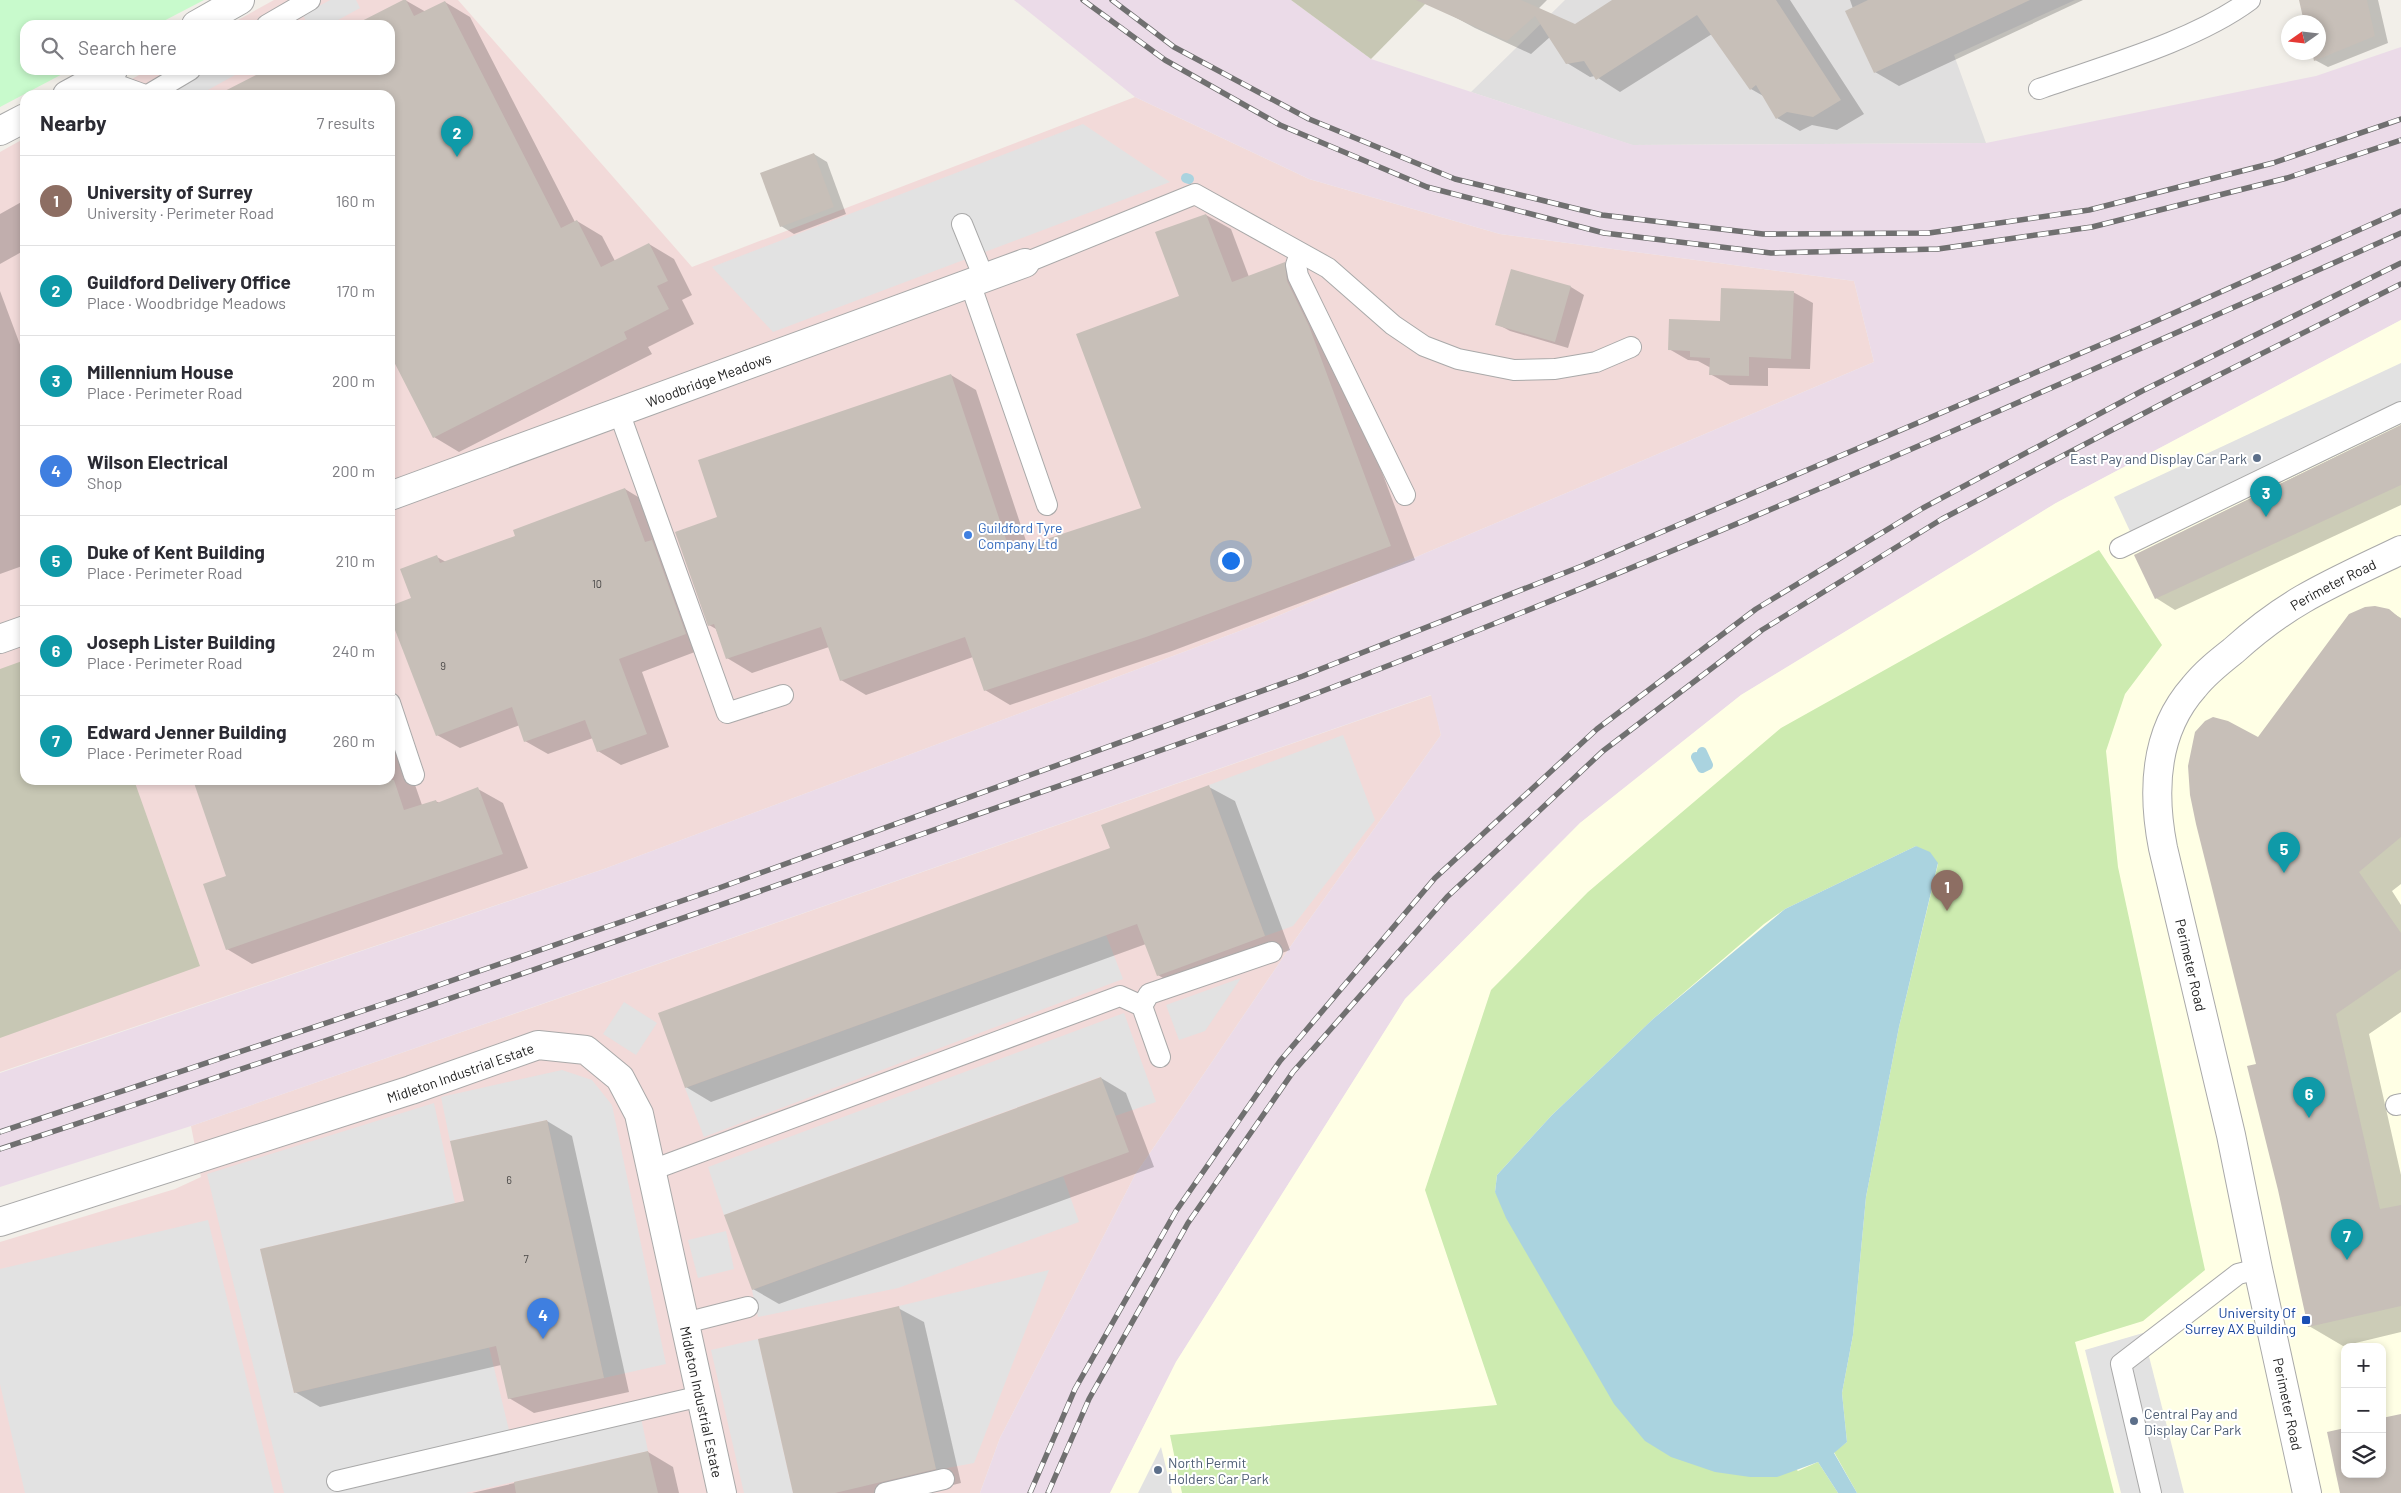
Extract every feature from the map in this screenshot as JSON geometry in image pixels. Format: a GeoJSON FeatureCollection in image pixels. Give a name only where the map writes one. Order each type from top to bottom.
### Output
{"type":"FeatureCollection","features":[{"type":"Feature","properties":{"kind":"street"},"geometry":{"type":"LineString","coordinates":[[205,20],[240,0]]}},
{"type":"Feature","properties":{"kind":"street"},"geometry":{"type":"LineString","coordinates":[[81,90],[106,81]]}},
{"type":"Feature","properties":{"kind":"street"},"geometry":{"type":"LineString","coordinates":[[0,131],[20,121]]}},
{"type":"Feature","properties":{"kind":"street","name":"Woodbridge Meadows"},"geometry":{"type":"LineString","coordinates":[[395,494],[1025,263]]}},
{"type":"Feature","properties":{"kind":"street","name":"Perimeter Road"},"geometry":{"type":"LineString","coordinates":[[2307,1493],[2231,1135],[2163,848],[2156,797],[2161,755],[2171,723],[2188,694],[2205,675],[2250,636],[2302,599],[2401,550]]}},
{"type":"Feature","properties":{"kind":"street"},"geometry":{"type":"LineString","coordinates":[[0,639],[20,632]]}},
{"type":"Feature","properties":{"kind":"street","name":"Midleton Industrial Estate"},"geometry":{"type":"LineString","coordinates":[[0,1222],[411,1090],[538,1045],[586,1050],[620,1078],[639,1114],[722,1493]]}},
{"type":"Feature","properties":{"kind":"lane"},"geometry":{"type":"LineString","coordinates":[[276,20],[310,0]]}},
{"type":"Feature","properties":{"kind":"lane"},"geometry":{"type":"LineString","coordinates":[[2039,88],[2169,42],[2210,23],[2250,0]]}},
{"type":"Feature","properties":{"kind":"lane"},"geometry":{"type":"LineString","coordinates":[[155,90],[181,75]]}},
{"type":"Feature","properties":{"kind":"lane"},"geometry":{"type":"LineString","coordinates":[[106,81],[132,90]]}},
{"type":"Feature","properties":{"kind":"lane"},"geometry":{"type":"LineString","coordinates":[[1025,263],[1194,194],[1328,268],[1393,325],[1424,346],[1458,359],[1514,370],[1555,369],[1596,362],[1631,347]]}},
{"type":"Feature","properties":{"kind":"lane"},"geometry":{"type":"LineString","coordinates":[[962,224],[977,280],[1048,505]]}},
{"type":"Feature","properties":{"kind":"lane"},"geometry":{"type":"LineString","coordinates":[[1300,253],[1296,265],[1298,276],[1405,496]]}},
{"type":"Feature","properties":{"kind":"lane"},"geometry":{"type":"LineString","coordinates":[[619,412],[727,713],[782,695]]}},
{"type":"Feature","properties":{"kind":"lane"},"geometry":{"type":"LineString","coordinates":[[2120,548],[2401,412]]}},
{"type":"Feature","properties":{"kind":"lane"},"geometry":{"type":"LineString","coordinates":[[395,718],[414,775]]}},
{"type":"Feature","properties":{"kind":"lane"},"geometry":{"type":"LineString","coordinates":[[1142,1006],[1149,994],[1272,952]]}},
{"type":"Feature","properties":{"kind":"lane"},"geometry":{"type":"LineString","coordinates":[[652,1170],[1120,996],[1142,1006],[1160,1057]]}},
{"type":"Feature","properties":{"kind":"lane"},"geometry":{"type":"LineString","coordinates":[[2151,1493],[2121,1364],[2238,1274],[2258,1269]]}},
{"type":"Feature","properties":{"kind":"lane"},"geometry":{"type":"LineString","coordinates":[[685,1323],[748,1307]]}},
{"type":"Feature","properties":{"kind":"lane"},"geometry":{"type":"LineString","coordinates":[[337,1481],[700,1396]]}},
{"type":"Feature","properties":{"kind":"lane"},"geometry":{"type":"LineString","coordinates":[[885,1493],[944,1479]]}},
{"type":"Feature","properties":{"kind":"shaded area"},"geometry":{"type":"Polygon","coordinates":[[[274,0],[458,0],[692,267],[1135,97],[1309,179],[1500,234],[1854,281],[1874,362],[1261,623],[604,869],[0,1072],[0,152],[20,141],[20,785],[395,785],[395,90],[112,90],[139,75],[395,75],[395,20],[238,20],[274,0]]]}},
{"type":"Feature","properties":{"kind":"shaded area"},"geometry":{"type":"Polygon","coordinates":[[[330,0],[356,0],[360,8],[338,20],[306,20],[303,15],[330,0]]]}},
{"type":"Feature","properties":{"kind":"shaded area"},"geometry":{"type":"Polygon","coordinates":[[[1014,0],[1291,0],[1371,59],[1633,145],[1986,143],[2316,76],[2401,47],[2401,320],[2056,503],[1741,695],[1580,823],[1405,999],[1176,1362],[1110,1493],[980,1493],[1000,1438],[1135,1175],[1297,937],[1441,735],[1431,695],[191,1126],[0,1187],[0,1073],[604,869],[1261,623],[1874,362],[1854,281],[1500,234],[1309,179],[1135,97],[1014,0]]]}},
{"type":"Feature","properties":{"kind":"shaded area"},"geometry":{"type":"Polygon","coordinates":[[[1291,0],[1429,0],[1371,59],[1291,0]]]}},
{"type":"Feature","properties":{"kind":"shaded area"},"geometry":{"type":"Polygon","coordinates":[[[1565,0],[2075,0],[1954,55],[1986,143],[1632,145],[1471,92],[1565,0]]]}},
{"type":"Feature","properties":{"kind":"shaded area"},"geometry":{"type":"Polygon","coordinates":[[[191,75],[235,75],[208,90],[164,90],[191,75]]]}},
{"type":"Feature","properties":{"kind":"shaded area"},"geometry":{"type":"Polygon","coordinates":[[[1083,124],[1170,182],[773,332],[712,267],[1083,124]]]}},
{"type":"Feature","properties":{"kind":"shaded area"},"geometry":{"type":"Polygon","coordinates":[[[2401,320],[2401,1493],[1110,1493],[1176,1362],[1405,999],[1580,823],[1741,695],[2056,503],[2401,320]]]}},
{"type":"Feature","properties":{"kind":"shaded area","name":"East Pay and Display Car Park"},"geometry":{"type":"Polygon","coordinates":[[[2401,363],[2401,420],[2136,544],[2114,497],[2401,363]]]}},
{"type":"Feature","properties":{"kind":"shaded area"},"geometry":{"type":"Polygon","coordinates":[[[20,662],[20,785],[136,785],[200,966],[0,1038],[0,669],[20,662]]]}},
{"type":"Feature","properties":{"kind":"shaded area"},"geometry":{"type":"Polygon","coordinates":[[[1432,695],[1441,735],[1297,937],[1135,1175],[1000,1438],[980,1493],[0,1493],[0,1242],[175,1189],[201,1177],[191,1126],[1432,695]]]}},
{"type":"Feature","properties":{"kind":"shaded area"},"geometry":{"type":"Polygon","coordinates":[[[1343,735],[1375,820],[1293,926],[1265,936],[1209,785],[1343,735]]]}},
{"type":"Feature","properties":{"kind":"shaded area"},"geometry":{"type":"Polygon","coordinates":[[[1106,935],[1123,979],[704,1137],[685,1088],[1106,935]]]}},
{"type":"Feature","properties":{"kind":"shaded area"},"geometry":{"type":"Polygon","coordinates":[[[1241,978],[1205,1031],[1179,1040],[1166,1005],[1241,978]]]}},
{"type":"Feature","properties":{"kind":"shaded area"},"geometry":{"type":"Polygon","coordinates":[[[624,1002],[657,1023],[636,1055],[603,1034],[624,1002]]]}},
{"type":"Feature","properties":{"kind":"shaded area"},"geometry":{"type":"Polygon","coordinates":[[[1124,1013],[1156,1102],[1115,1116],[1100,1077],[724,1215],[708,1167],[1124,1013]]]}},
{"type":"Feature","properties":{"kind":"shaded area"},"geometry":{"type":"Polygon","coordinates":[[[562,1070],[592,1080],[612,1105],[666,1364],[604,1378],[547,1120],[450,1141],[441,1097],[562,1070]]]}},
{"type":"Feature","properties":{"kind":"shaded area"},"geometry":{"type":"Polygon","coordinates":[[[434,1103],[455,1203],[260,1249],[294,1393],[489,1347],[513,1447],[641,1418],[648,1451],[466,1493],[284,1493],[207,1174],[434,1103]]]}},
{"type":"Feature","properties":{"kind":"shaded area"},"geometry":{"type":"Polygon","coordinates":[[[1063,1176],[1079,1222],[898,1288],[758,1317],[752,1290],[1063,1176]]]}},
{"type":"Feature","properties":{"kind":"shaded area"},"geometry":{"type":"Polygon","coordinates":[[[208,1220],[274,1493],[25,1493],[0,1384],[0,1269],[208,1220]]]}},
{"type":"Feature","properties":{"kind":"shaded area"},"geometry":{"type":"Polygon","coordinates":[[[726,1231],[734,1269],[698,1278],[688,1240],[726,1231]]]}},
{"type":"Feature","properties":{"kind":"shaded area"},"geometry":{"type":"Polygon","coordinates":[[[1049,1270],[974,1463],[936,1470],[899,1306],[1049,1270]]]}},
{"type":"Feature","properties":{"kind":"shaded area","name":"Central Pay and Display Car Park"},"geometry":{"type":"Polygon","coordinates":[[[2143,1333],[2184,1493],[2121,1493],[2085,1350],[2143,1333]]]}},
{"type":"Feature","properties":{"kind":"shaded area"},"geometry":{"type":"Polygon","coordinates":[[[758,1339],[793,1493],[744,1493],[711,1350],[758,1339]]]}},
{"type":"Feature","properties":{"kind":"shaded area","name":"North Permit Holders Car Park"},"geometry":{"type":"Polygon","coordinates":[[[1161,1447],[1172,1493],[1138,1493],[1161,1447]]]}},
{"type":"Feature","properties":{"kind":"green space"},"geometry":{"type":"Polygon","coordinates":[[[0,0],[204,0],[166,20],[20,20],[20,75],[61,75],[32,90],[20,90],[20,96],[0,107],[0,0]]]}},
{"type":"Feature","properties":{"kind":"green space"},"geometry":{"type":"Polygon","coordinates":[[[2099,550],[2162,645],[2125,694],[2106,751],[2118,867],[2205,1270],[2143,1321],[2075,1342],[2114,1493],[1857,1493],[1834,1452],[1847,1442],[1842,1393],[1853,1335],[1866,1197],[1899,1027],[1938,864],[1916,846],[1785,909],[1764,924],[1653,1019],[1552,1115],[1497,1175],[1495,1192],[1798,1471],[1818,1462],[1838,1493],[1182,1493],[1170,1435],[1497,1405],[1425,1190],[1491,990],[1588,892],[1781,728],[2099,550]]]}},
{"type":"Feature","properties":{"kind":"water"},"geometry":{"type":"Polygon","coordinates":[[[1916,846],[1930,852],[1938,863],[1899,1027],[1866,1197],[1853,1335],[1842,1393],[1847,1442],[1834,1453],[1857,1493],[1838,1493],[1818,1462],[1777,1477],[1750,1477],[1715,1472],[1671,1457],[1645,1441],[1614,1404],[1506,1218],[1495,1192],[1497,1175],[1552,1115],[1653,1019],[1785,909],[1916,846]]]}},
{"type":"Feature","properties":{"kind":"building"},"geometry":{"type":"Polygon","coordinates":[[[403,0],[406,0],[414,16],[445,1],[561,228],[577,220],[601,267],[649,243],[668,281],[657,286],[669,309],[624,332],[627,339],[433,438],[395,364],[395,90],[227,90],[256,75],[395,75],[395,20],[364,20],[403,0]]]}},
{"type":"Feature","properties":{"kind":"building"},"geometry":{"type":"Polygon","coordinates":[[[1416,0],[1521,0],[1575,24],[1612,0],[1776,0],[1841,100],[1813,117],[1787,112],[1776,119],[1756,85],[1750,90],[1697,15],[1596,80],[1584,61],[1566,64],[1535,16],[1507,41],[1416,0]]]}},
{"type":"Feature","properties":{"kind":"building"},"geometry":{"type":"Polygon","coordinates":[[[1868,0],[2030,0],[1874,73],[1845,11],[1868,0]]]}},
{"type":"Feature","properties":{"kind":"building"},"geometry":{"type":"Polygon","coordinates":[[[2299,0],[2367,0],[2375,36],[2326,56],[2326,15],[2302,15],[2299,0]]]}},
{"type":"Feature","properties":{"kind":"building"},"geometry":{"type":"Polygon","coordinates":[[[814,153],[834,207],[780,227],[760,173],[814,153]]]}},
{"type":"Feature","properties":{"kind":"building"},"geometry":{"type":"Polygon","coordinates":[[[1206,214],[1232,282],[1285,262],[1287,281],[1309,326],[1391,546],[1146,637],[984,691],[965,637],[840,681],[821,627],[726,659],[714,624],[708,626],[675,532],[717,517],[698,460],[951,374],[1010,551],[1141,508],[1076,334],[1179,296],[1155,232],[1206,214]]]}},
{"type":"Feature","properties":{"kind":"building"},"geometry":{"type":"Polygon","coordinates":[[[1511,269],[1571,286],[1555,342],[1495,325],[1511,269]]]}},
{"type":"Feature","properties":{"kind":"building"},"geometry":{"type":"Polygon","coordinates":[[[1721,288],[1794,291],[1791,359],[1749,357],[1749,376],[1709,375],[1710,358],[1690,357],[1690,351],[1668,350],[1669,319],[1720,321],[1721,288]]]}},
{"type":"Feature","properties":{"kind":"building"},"geometry":{"type":"Polygon","coordinates":[[[2401,425],[2401,485],[2155,599],[2134,555],[2401,425]]]}},
{"type":"Feature","properties":{"kind":"building"},"geometry":{"type":"Polygon","coordinates":[[[625,488],[645,542],[652,540],[686,634],[619,659],[647,734],[597,752],[585,720],[524,742],[512,707],[436,736],[395,630],[395,604],[411,598],[400,569],[437,555],[440,563],[515,536],[513,530],[625,488]]]}},
{"type":"Feature","properties":{"kind":"building"},"geometry":{"type":"Polygon","coordinates":[[[2375,606],[2389,609],[2401,619],[2401,837],[2359,872],[2401,933],[2401,969],[2336,1014],[2380,1209],[2401,1205],[2401,1306],[2308,1327],[2278,1190],[2247,1066],[2256,1064],[2196,824],[2190,795],[2188,766],[2195,732],[2205,721],[2213,717],[2228,721],[2258,737],[2349,614],[2365,607],[2375,606]]]}},
{"type":"Feature","properties":{"kind":"building"},"geometry":{"type":"Polygon","coordinates":[[[395,783],[404,810],[436,800],[437,803],[478,787],[503,854],[226,950],[203,884],[226,876],[195,785],[395,785],[395,783]]]}},
{"type":"Feature","properties":{"kind":"building"},"geometry":{"type":"Polygon","coordinates":[[[1209,785],[1265,936],[1157,976],[1137,924],[685,1088],[658,1013],[1110,848],[1101,825],[1209,785]]]}},
{"type":"Feature","properties":{"kind":"building"},"geometry":{"type":"Polygon","coordinates":[[[1101,1077],[1129,1152],[752,1290],[724,1215],[1101,1077]]]}},
{"type":"Feature","properties":{"kind":"building"},"geometry":{"type":"Polygon","coordinates":[[[547,1120],[604,1378],[508,1399],[496,1346],[294,1393],[260,1249],[464,1201],[450,1141],[547,1120]]]}},
{"type":"Feature","properties":{"kind":"building"},"geometry":{"type":"Polygon","coordinates":[[[899,1306],[936,1469],[835,1493],[793,1493],[758,1339],[899,1306]]]}},
{"type":"Feature","properties":{"kind":"building"},"geometry":{"type":"Polygon","coordinates":[[[2401,1414],[2401,1493],[2340,1493],[2327,1432],[2341,1429],[2341,1478],[2386,1478],[2386,1417],[2401,1414]]]}},
{"type":"Feature","properties":{"kind":"building"},"geometry":{"type":"Polygon","coordinates":[[[648,1451],[658,1493],[516,1493],[514,1482],[648,1451]]]}},
{"type":"Feature","properties":{"kind":"waterway"},"geometry":{"type":"LineString","coordinates":[[1696,757],[1702,768],[1708,765],[1702,752]]}},
{"type":"Feature","properties":{"kind":"railway"},"geometry":{"type":"LineString","coordinates":[[1083,0],[1165,60],[1280,125],[1427,187],[1604,233],[1771,253],[1938,249],[2092,227],[2287,178],[2401,140]]}},
{"type":"Feature","properties":{"kind":"railway"},"geometry":{"type":"LineString","coordinates":[[1112,0],[1174,47],[1309,119],[1455,179],[1602,215],[1763,234],[1929,233],[2089,210],[2273,163],[2401,119]]}},
{"type":"Feature","properties":{"kind":"railway"},"geometry":{"type":"LineString","coordinates":[[0,1132],[410,995],[719,888],[1303,676],[1582,566],[2147,325],[2401,211]]}},
{"type":"Feature","properties":{"kind":"railway"},"geometry":{"type":"LineString","coordinates":[[0,1149],[589,951],[1307,697],[1583,588],[1720,531],[2401,233]]}},
{"type":"Feature","properties":{"kind":"railway"},"geometry":{"type":"LineString","coordinates":[[1030,1493],[1075,1389],[1176,1211],[1280,1061],[1435,878],[1597,729],[1756,609],[1923,508],[2142,391],[2401,263]]}},
{"type":"Feature","properties":{"kind":"railway"},"geometry":{"type":"LineString","coordinates":[[1048,1493],[1089,1399],[1188,1223],[1293,1072],[1447,897],[1603,751],[1762,630],[1942,519],[2177,396],[2401,284]]}},
{"type":"Feature","properties":{"kind":"place","name":"Guildford Delivery Office"},"geometry":{"type":"Point","coordinates":[457,157]}},
{"type":"Feature","properties":{"kind":"place","name":"East Pay and Display Car Park"},"geometry":{"type":"Point","coordinates":[2257,458]}},
{"type":"Feature","properties":{"kind":"place","name":"Millennium House"},"geometry":{"type":"Point","coordinates":[2266,517]}},
{"type":"Feature","properties":{"kind":"place","name":"Guildford Tyre Company Ltd"},"geometry":{"type":"Point","coordinates":[968,535]}},
{"type":"Feature","properties":{"kind":"place","name":"Duke of Kent Building"},"geometry":{"type":"Point","coordinates":[2284,873]}},
{"type":"Feature","properties":{"kind":"place","name":"University of Surrey"},"geometry":{"type":"Point","coordinates":[1947,911]}},
{"type":"Feature","properties":{"kind":"place","name":"Joseph Lister Building"},"geometry":{"type":"Point","coordinates":[2309,1118]}},
{"type":"Feature","properties":{"kind":"place","name":"Edward Jenner Building"},"geometry":{"type":"Point","coordinates":[2347,1260]}},
{"type":"Feature","properties":{"kind":"place","name":"University Of Surrey AX Building"},"geometry":{"type":"Point","coordinates":[2306,1320]}},
{"type":"Feature","properties":{"kind":"place","name":"Wilson Electrical"},"geometry":{"type":"Point","coordinates":[543,1339]}},
{"type":"Feature","properties":{"kind":"place","name":"Central Pay and Display Car Park"},"geometry":{"type":"Point","coordinates":[2134,1421]}},
{"type":"Feature","properties":{"kind":"place","name":"North Permit Holders Car Park"},"geometry":{"type":"Point","coordinates":[1158,1470]}}]}
